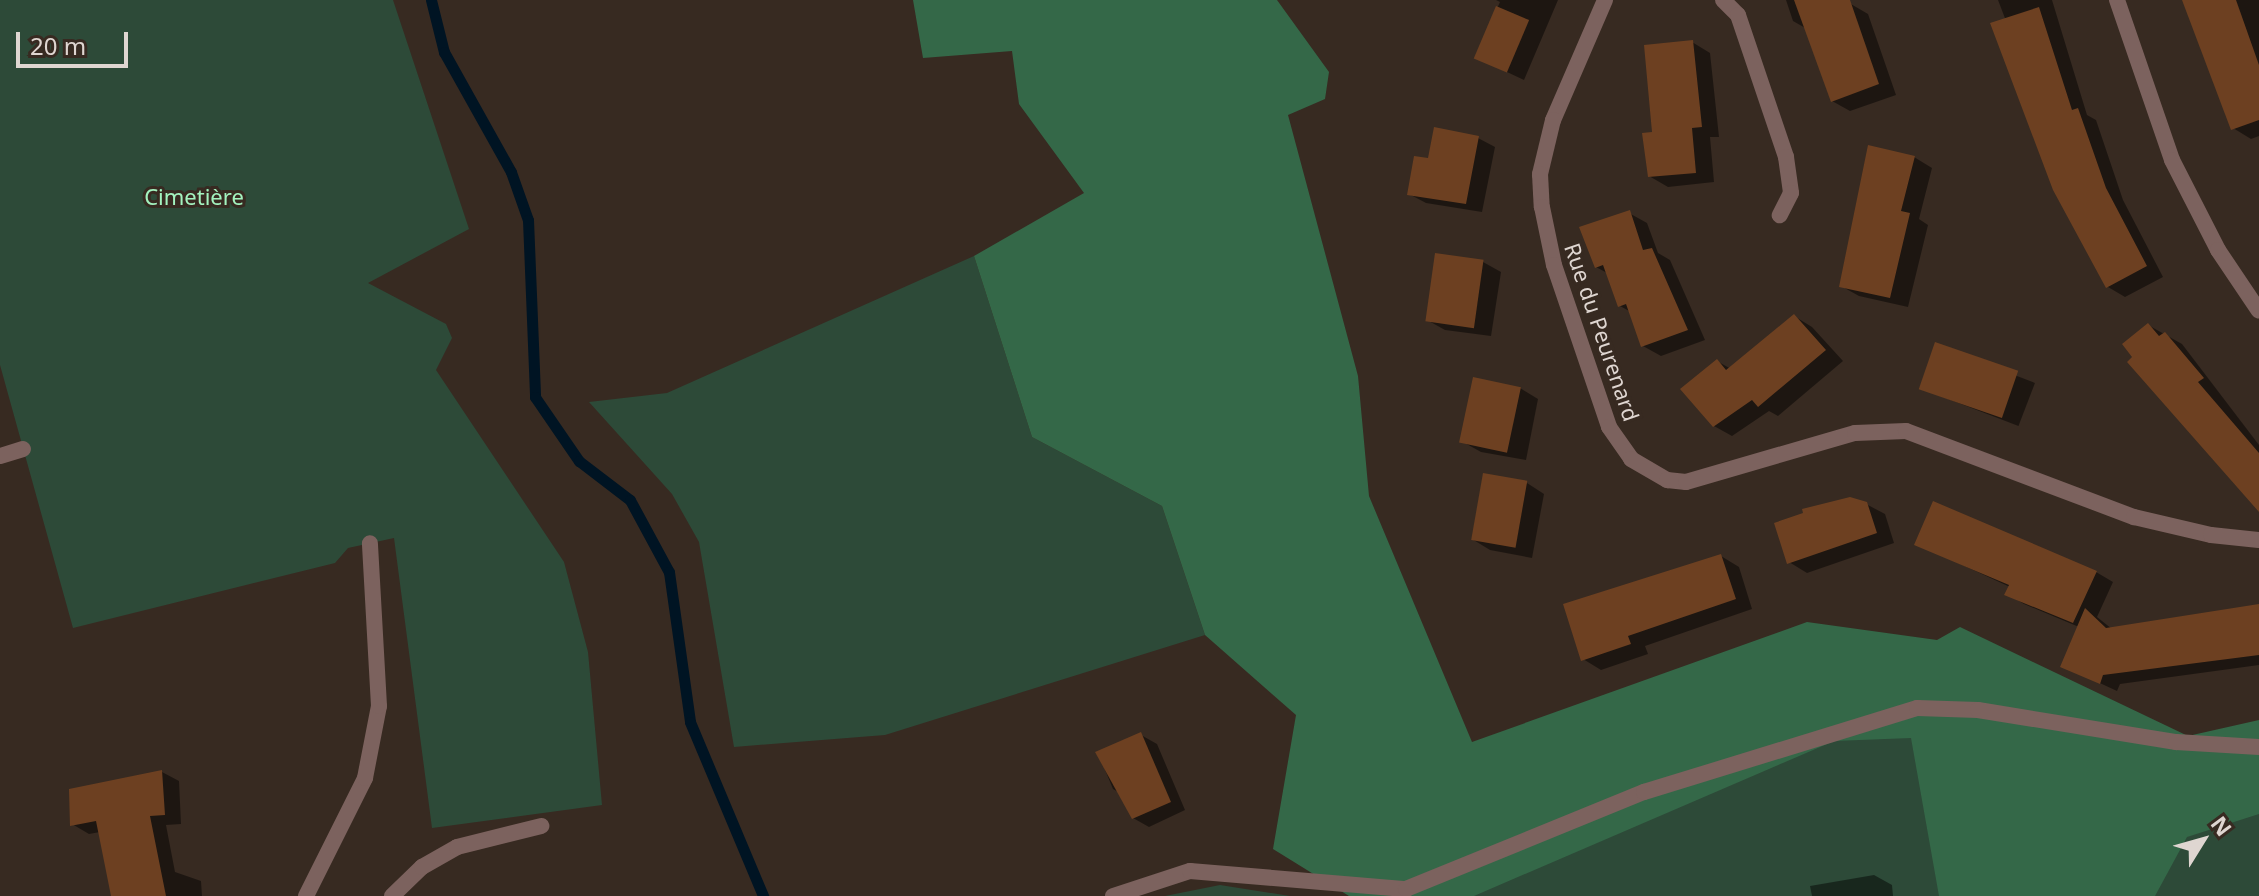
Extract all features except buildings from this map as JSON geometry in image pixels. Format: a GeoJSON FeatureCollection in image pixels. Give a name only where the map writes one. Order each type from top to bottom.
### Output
{"type":"FeatureCollection","features":[{"type":"Feature","properties":{"kind":"street","name":"Rue du Peurenard"},"geometry":{"type":"LineString","coordinates":[[1605,0],[1553,120],[1540,174],[1542,207],[1554,265],[1609,427],[1631,459],[1667,480],[1686,482],[1855,433],[1906,431],[2134,517],[2211,535],[2259,540]]}},
{"type":"Feature","properties":{"kind":"street"},"geometry":{"type":"LineString","coordinates":[[1723,0],[1738,15],[1786,157],[1791,193],[1780,215]]}},
{"type":"Feature","properties":{"kind":"street"},"geometry":{"type":"LineString","coordinates":[[2117,0],[2172,160],[2218,250],[2259,311]]}},
{"type":"Feature","properties":{"kind":"street"},"geometry":{"type":"LineString","coordinates":[[0,456],[23,449]]}},
{"type":"Feature","properties":{"kind":"street"},"geometry":{"type":"LineString","coordinates":[[306,896],[365,778],[379,706],[370,543]]}},
{"type":"Feature","properties":{"kind":"street"},"geometry":{"type":"LineString","coordinates":[[1113,896],[1190,871],[1406,889],[1644,792],[1917,708],[1978,710],[2176,742],[2259,747]]}},
{"type":"Feature","properties":{"kind":"street"},"geometry":{"type":"LineString","coordinates":[[392,896],[422,867],[457,847],[541,826]]}},
{"type":"Feature","properties":{"kind":"green space","name":"Cimetière"},"geometry":{"type":"Polygon","coordinates":[[[0,0],[393,0],[469,229],[368,283],[446,324],[452,338],[436,370],[564,562],[588,652],[602,805],[432,828],[394,538],[348,548],[335,563],[73,628],[0,365],[0,0]]]}},
{"type":"Feature","properties":{"kind":"green space"},"geometry":{"type":"Polygon","coordinates":[[[913,0],[1277,0],[1329,72],[1325,99],[1288,115],[1358,376],[1369,496],[1472,742],[1807,622],[1937,640],[1960,627],[2188,736],[2259,720],[2259,814],[2187,837],[2155,896],[1939,896],[1911,738],[1834,741],[1474,896],[1349,896],[1273,849],[1296,715],[1205,635],[1162,506],[1032,437],[974,256],[1084,193],[1019,104],[1012,51],[923,58],[913,0]]]}},
{"type":"Feature","properties":{"kind":"green space"},"geometry":{"type":"Polygon","coordinates":[[[974,256],[1032,437],[1162,506],[1205,635],[885,735],[734,747],[699,542],[672,494],[589,402],[667,393],[974,256]]]}},
{"type":"Feature","properties":{"kind":"green space"},"geometry":{"type":"Polygon","coordinates":[[[2037,681],[2259,765],[2259,896],[1433,896],[1503,779],[2037,681]]]}},
{"type":"Feature","properties":{"kind":"green space"},"geometry":{"type":"Polygon","coordinates":[[[1220,885],[1290,896],[1165,896],[1220,885]]]}},
{"type":"Feature","properties":{"kind":"waterway"},"geometry":{"type":"LineString","coordinates":[[431,0],[444,52],[511,172],[528,220],[535,397],[579,461],[630,500],[669,572],[690,722],[763,896]]}}]}
